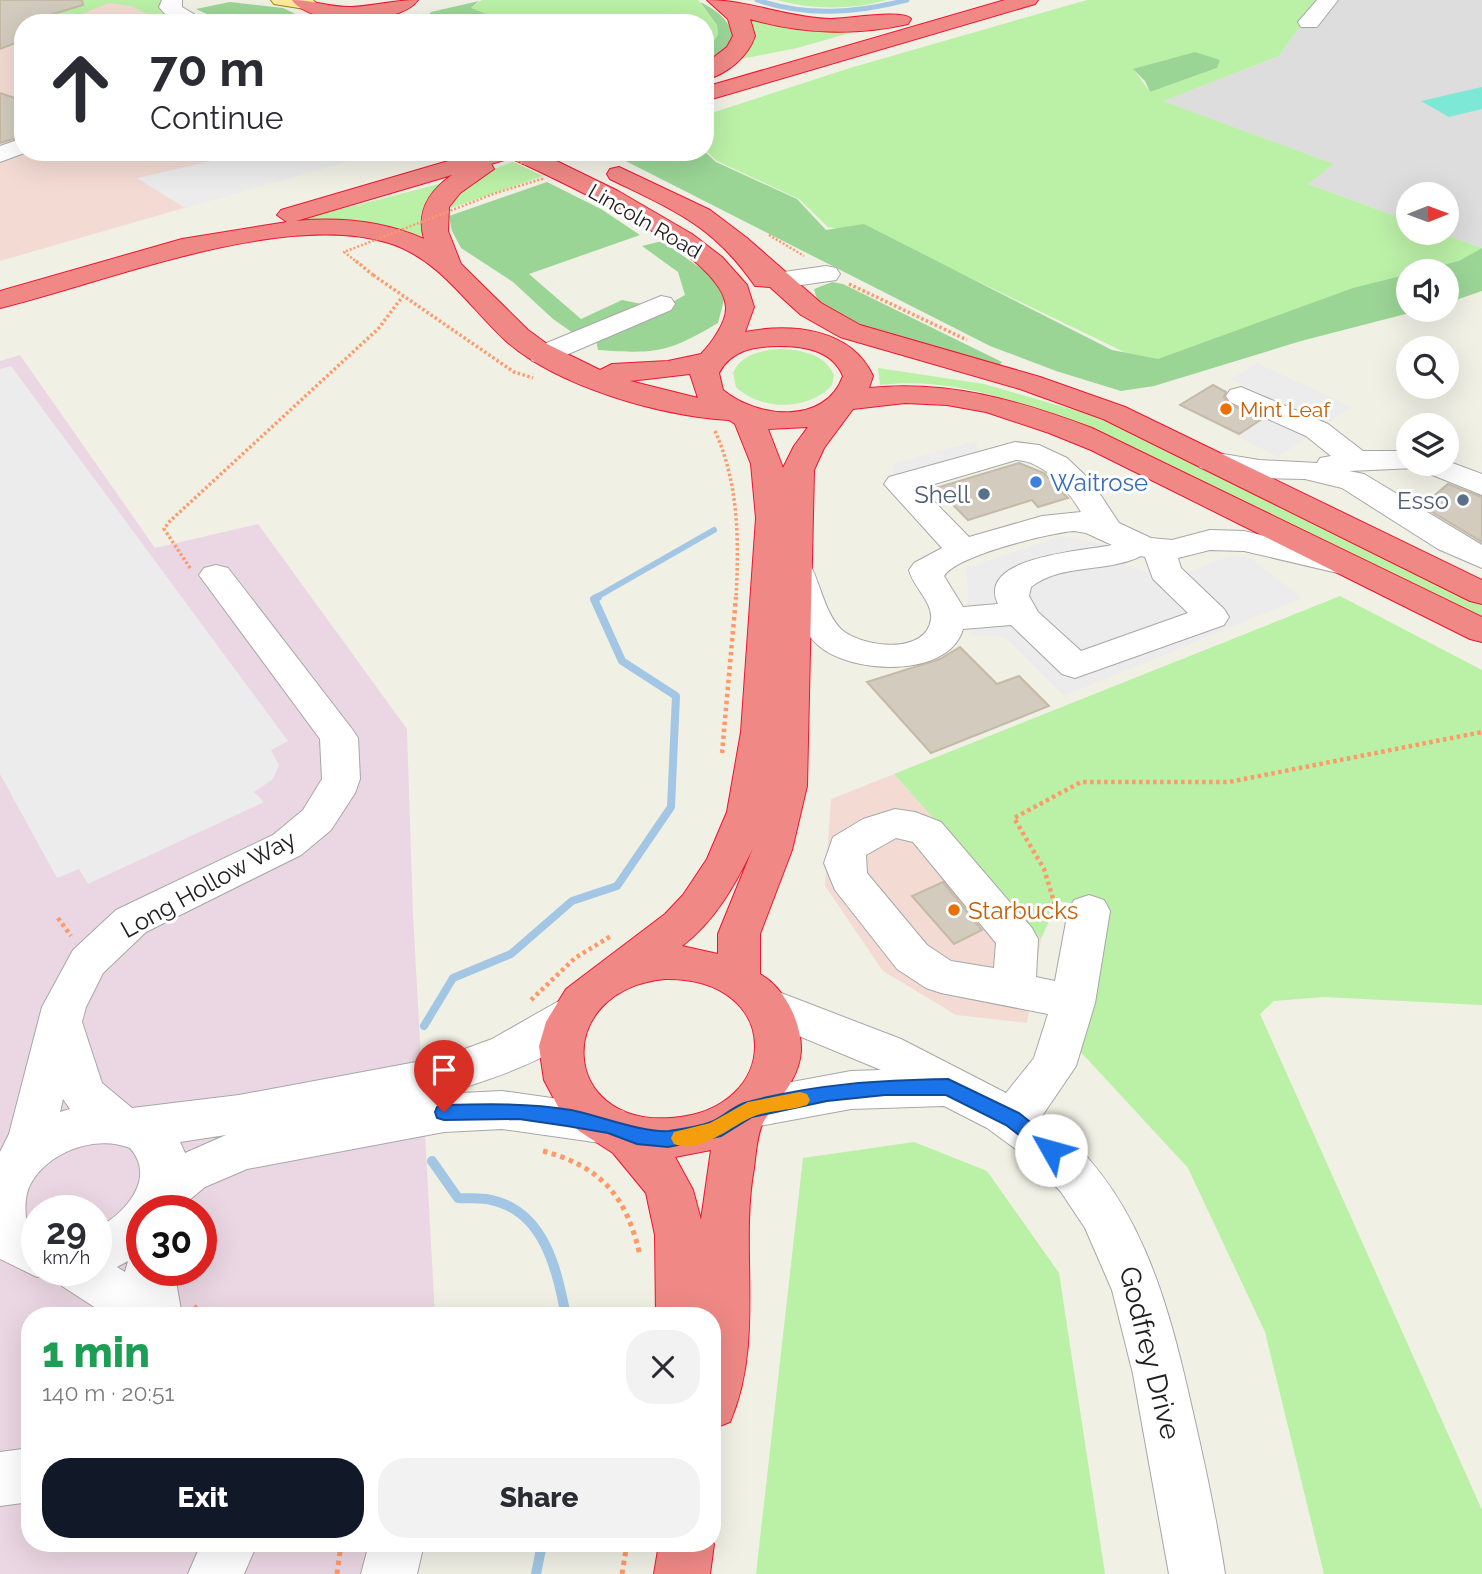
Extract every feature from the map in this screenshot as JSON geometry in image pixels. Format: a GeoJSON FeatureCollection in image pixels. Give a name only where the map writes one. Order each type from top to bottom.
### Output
{"type":"FeatureCollection","features":[{"type":"Feature","properties":{"kind":"highway"},"geometry":{"type":"LineString","coordinates":[[714,77],[983,0]]}},
{"type":"Feature","properties":{"kind":"highway"},"geometry":{"type":"LineString","coordinates":[[714,91],[1028,0]]}},
{"type":"Feature","properties":{"kind":"highway"},"geometry":{"type":"LineString","coordinates":[[309,4],[359,12],[405,2]]}},
{"type":"Feature","properties":{"kind":"highway"},"geometry":{"type":"LineString","coordinates":[[722,3],[780,20],[836,25],[880,22],[962,6]]}},
{"type":"Feature","properties":{"kind":"highway"},"geometry":{"type":"LineString","coordinates":[[714,67],[735,54],[744,39],[743,24],[722,3]]}},
{"type":"Feature","properties":{"kind":"highway"},"geometry":{"type":"LineString","coordinates":[[309,4],[325,14]]}},
{"type":"Feature","properties":{"kind":"highway"},"geometry":{"type":"LineString","coordinates":[[0,283],[426,161]]}},
{"type":"Feature","properties":{"kind":"highway"},"geometry":{"type":"LineString","coordinates":[[0,300],[159,254],[521,161]]}},
{"type":"Feature","properties":{"kind":"highway"},"geometry":{"type":"LineString","coordinates":[[448,264],[432,228],[436,207],[460,181],[522,161]]}},
{"type":"Feature","properties":{"kind":"highway","name":"Lincoln Road"},"geometry":{"type":"LineString","coordinates":[[527,161],[656,222],[695,247],[725,272],[734,284],[740,306],[738,320],[714,358]]}},
{"type":"Feature","properties":{"kind":"highway","name":"Lincoln Road"},"geometry":{"type":"LineString","coordinates":[[600,164],[707,219],[737,241],[761,247],[781,310],[802,331],[834,349]]}},
{"type":"Feature","properties":{"kind":"highway"},"geometry":{"type":"LineString","coordinates":[[159,254],[280,231],[330,228],[367,230],[400,238],[448,264],[496,314],[541,368],[564,366],[589,373],[618,388],[703,410],[792,420],[819,415],[845,402],[925,394],[1006,410],[1102,443],[1482,631]]}},
{"type":"Feature","properties":{"kind":"highway"},"geometry":{"type":"LineString","coordinates":[[761,247],[780,281],[811,309],[850,331],[1071,397],[1114,413],[1482,593]]}},
{"type":"Feature","properties":{"kind":"highway"},"geometry":{"type":"LineString","coordinates":[[589,373],[638,374],[714,358],[740,342],[770,337],[802,338],[905,367],[1071,397]]}},
{"type":"Feature","properties":{"kind":"highway"},"geometry":{"type":"LineString","coordinates":[[615,1128],[652,1139],[684,1138],[715,1130],[745,1112],[768,1085],[777,1063],[776,1031],[751,991],[739,934],[772,850],[788,786],[794,564],[801,459],[856,388],[857,372],[850,360],[834,349]]}},
{"type":"Feature","properties":{"kind":"highway"},"geometry":{"type":"LineString","coordinates":[[681,1307],[677,1232],[669,1192],[658,1171],[615,1128],[587,1110],[566,1080],[561,1046],[572,1014],[586,995],[681,924],[696,908],[723,867],[739,835],[748,801],[758,726],[771,514],[767,462],[759,439],[739,413],[715,400],[707,390],[704,373],[714,358]]}},
{"type":"Feature","properties":{"kind":"highway"},"geometry":{"type":"LineString","coordinates":[[606,980],[638,966],[673,962],[708,967],[751,991]]}},
{"type":"Feature","properties":{"kind":"highway"},"geometry":{"type":"LineString","coordinates":[[721,1374],[725,1322],[726,1199],[745,1112]]}},
{"type":"Feature","properties":{"kind":"highway"},"geometry":{"type":"LineString","coordinates":[[682,1574],[685,1552]]}},
{"type":"Feature","properties":{"kind":"main road"},"geometry":{"type":"LineString","coordinates":[[281,0],[309,4]]}},
{"type":"Feature","properties":{"kind":"street"},"geometry":{"type":"LineString","coordinates":[[1310,22],[1328,0]]}},
{"type":"Feature","properties":{"kind":"street"},"geometry":{"type":"LineString","coordinates":[[0,155],[14,135]]}},
{"type":"Feature","properties":{"kind":"street"},"geometry":{"type":"LineString","coordinates":[[780,281],[826,274]]}},
{"type":"Feature","properties":{"kind":"street"},"geometry":{"type":"LineString","coordinates":[[541,368],[661,304]]}},
{"type":"Feature","properties":{"kind":"street"},"geometry":{"type":"LineString","coordinates":[[1241,396],[1317,430],[1356,460]]}},
{"type":"Feature","properties":{"kind":"street"},"geometry":{"type":"LineString","coordinates":[[963,550],[900,484],[1015,451],[1032,450],[1045,456],[1094,502],[1105,528]]}},
{"type":"Feature","properties":{"kind":"street"},"geometry":{"type":"LineString","coordinates":[[1305,470],[1356,460],[1396,460]]}},
{"type":"Feature","properties":{"kind":"street"},"geometry":{"type":"LineString","coordinates":[[1211,461],[1259,469],[1305,470],[1353,481],[1450,542],[1482,558]]}},
{"type":"Feature","properties":{"kind":"street"},"geometry":{"type":"LineString","coordinates":[[1459,476],[1482,485]]}},
{"type":"Feature","properties":{"kind":"street"},"geometry":{"type":"LineString","coordinates":[[1198,491],[1215,518],[1206,540]]}},
{"type":"Feature","properties":{"kind":"street"},"geometry":{"type":"LineString","coordinates":[[794,564],[828,636],[860,663],[921,650],[934,644],[944,631],[948,619],[944,603],[926,570],[963,550],[1058,522],[1075,521],[1105,528],[1149,548],[1165,572],[1212,617],[1075,666],[1020,613],[1011,597],[1012,585],[1021,575],[1069,562],[1149,548],[1182,548],[1206,540],[1266,544],[1354,568]]}},
{"type":"Feature","properties":{"kind":"street","name":"Long Hollow Way"},"geometry":{"type":"LineString","coordinates":[[22,1158],[32,1134],[64,1007],[78,977],[115,933],[171,899],[287,845],[317,820],[336,793],[341,779],[339,738],[290,669],[216,575]]}},
{"type":"Feature","properties":{"kind":"street"},"geometry":{"type":"LineString","coordinates":[[948,619],[1020,613]]}},
{"type":"Feature","properties":{"kind":"street"},"geometry":{"type":"LineString","coordinates":[[1014,988],[1017,939],[928,831],[909,821],[890,824],[847,847],[844,863],[849,879],[912,957],[941,976],[1014,988],[1073,1003]]}},
{"type":"Feature","properties":{"kind":"street"},"geometry":{"type":"LineString","coordinates":[[1013,1119],[1054,1066],[1073,1003],[1073,910]]}},
{"type":"Feature","properties":{"kind":"street","name":"Godfrey Drive"},"geometry":{"type":"LineString","coordinates":[[751,991],[807,1026],[885,1053],[1013,1119],[1051,1150],[1085,1186],[1111,1224],[1131,1268],[1155,1353],[1191,1529],[1197,1574]]}},
{"type":"Feature","properties":{"kind":"street"},"geometry":{"type":"LineString","coordinates":[[21,1246],[5,1229],[1,1212],[2,1194],[10,1175],[22,1158],[58,1131],[79,1124],[199,1121],[441,1076],[505,1056],[572,1014]]}},
{"type":"Feature","properties":{"kind":"street"},"geometry":{"type":"LineString","coordinates":[[61,1022],[83,1093],[123,1124],[149,1136],[162,1156],[165,1168],[156,1195]]}},
{"type":"Feature","properties":{"kind":"street","name":"Godfrey Drive"},"geometry":{"type":"LineString","coordinates":[[745,1112],[851,1090],[948,1087]]}},
{"type":"Feature","properties":{"kind":"street"},"geometry":{"type":"LineString","coordinates":[[165,1195],[188,1173],[241,1150],[444,1112],[502,1110],[615,1128]]}},
{"type":"Feature","properties":{"kind":"street"},"geometry":{"type":"LineString","coordinates":[[112,1245],[126,1234]]}},
{"type":"Feature","properties":{"kind":"street"},"geometry":{"type":"LineString","coordinates":[[104,1286],[136,1307]]}},
{"type":"Feature","properties":{"kind":"street"},"geometry":{"type":"LineString","coordinates":[[152,1286],[155,1307]]}},
{"type":"Feature","properties":{"kind":"street"},"geometry":{"type":"LineString","coordinates":[[0,1479],[21,1476]]}},
{"type":"Feature","properties":{"kind":"street"},"geometry":{"type":"LineString","coordinates":[[216,1574],[226,1552]]}},
{"type":"Feature","properties":{"kind":"street"},"geometry":{"type":"LineString","coordinates":[[389,1574],[395,1552]]}},
{"type":"Feature","properties":{"kind":"path"},"geometry":{"type":"LineString","coordinates":[[524,161],[496,192],[344,252],[514,372],[541,368]]}},
{"type":"Feature","properties":{"kind":"path"},"geometry":{"type":"LineString","coordinates":[[761,247],[818,262],[826,274],[978,346]]}},
{"type":"Feature","properties":{"kind":"path"},"geometry":{"type":"LineString","coordinates":[[216,575],[198,580],[164,529],[378,329],[403,296]]}},
{"type":"Feature","properties":{"kind":"path"},"geometry":{"type":"LineString","coordinates":[[706,424],[724,445],[731,466],[736,522],[734,600],[720,764]]}},
{"type":"Feature","properties":{"kind":"path"},"geometry":{"type":"LineString","coordinates":[[1073,910],[1044,869],[1014,818],[1081,782],[1230,782],[1482,732]]}},
{"type":"Feature","properties":{"kind":"path"},"geometry":{"type":"LineString","coordinates":[[58,918],[72,937],[82,937]]}},
{"type":"Feature","properties":{"kind":"path"},"geometry":{"type":"LineString","coordinates":[[525,1007],[538,991],[575,958],[619,931]]}},
{"type":"Feature","properties":{"kind":"path"},"geometry":{"type":"LineString","coordinates":[[536,1149],[561,1154],[597,1172],[629,1212],[641,1262]]}},
{"type":"Feature","properties":{"kind":"path"},"geometry":{"type":"LineString","coordinates":[[337,1574],[340,1552]]}},
{"type":"Feature","properties":{"kind":"path"},"geometry":{"type":"LineString","coordinates":[[622,1574],[626,1552]]}},
{"type":"Feature","properties":{"kind":"shaded area"},"geometry":{"type":"Polygon","coordinates":[[[73,0],[151,0],[184,14],[38,14],[73,0]]]}},
{"type":"Feature","properties":{"kind":"shaded area"},"geometry":{"type":"Polygon","coordinates":[[[1319,0],[1482,0],[1482,248],[1460,240],[1460,182],[1396,182],[1396,216],[1308,184],[1333,164],[1162,101],[1279,56],[1319,0]]]}},
{"type":"Feature","properties":{"kind":"shaded area"},"geometry":{"type":"Polygon","coordinates":[[[14,23],[14,161],[347,161],[0,261],[0,29],[14,23]]]}},
{"type":"Feature","properties":{"kind":"shaded area"},"geometry":{"type":"Polygon","coordinates":[[[1482,87],[1482,109],[1449,117],[1421,101],[1482,87]]]}},
{"type":"Feature","properties":{"kind":"shaded area"},"geometry":{"type":"Polygon","coordinates":[[[212,161],[347,161],[185,208],[137,178],[212,161]]]}},
{"type":"Feature","properties":{"kind":"shaded area"},"geometry":{"type":"Polygon","coordinates":[[[20,355],[155,548],[258,524],[407,729],[413,914],[435,1307],[21,1307],[21,1552],[408,1552],[403,1574],[0,1574],[0,361],[20,355]]]}},
{"type":"Feature","properties":{"kind":"shaded area"},"geometry":{"type":"Polygon","coordinates":[[[1257,363],[1352,407],[1278,457],[1236,436],[1270,414],[1254,405],[1266,396],[1231,379],[1257,363]]]}},
{"type":"Feature","properties":{"kind":"shaded area"},"geometry":{"type":"Polygon","coordinates":[[[11,366],[288,741],[271,750],[279,765],[273,779],[254,792],[264,802],[88,884],[79,869],[57,878],[0,774],[0,369],[11,366]]]}},
{"type":"Feature","properties":{"kind":"shaded area"},"geometry":{"type":"Polygon","coordinates":[[[976,441],[978,451],[894,476],[892,464],[976,441]]]}},
{"type":"Feature","properties":{"kind":"shaded area"},"geometry":{"type":"Polygon","coordinates":[[[1061,536],[1109,545],[1108,552],[1125,565],[1149,573],[1161,582],[1230,556],[1249,557],[1302,598],[1064,696],[1005,637],[971,635],[966,568],[1061,536]]]}},
{"type":"Feature","properties":{"kind":"shaded area"},"geometry":{"type":"Polygon","coordinates":[[[894,774],[1041,939],[1027,1023],[956,1015],[883,971],[825,886],[831,799],[894,774]]]}},
{"type":"Feature","properties":{"kind":"green space"},"geometry":{"type":"Polygon","coordinates":[[[73,0],[167,0],[160,10],[168,14],[147,14],[131,6],[109,3],[81,14],[43,14],[73,0]]]}},
{"type":"Feature","properties":{"kind":"green space"},"geometry":{"type":"Polygon","coordinates":[[[482,0],[698,0],[709,14],[487,14],[471,8],[482,0]]]}},
{"type":"Feature","properties":{"kind":"green space"},"geometry":{"type":"Polygon","coordinates":[[[777,0],[887,0],[832,8],[777,0]]]}},
{"type":"Feature","properties":{"kind":"green space"},"geometry":{"type":"Polygon","coordinates":[[[1087,0],[1319,0],[1279,56],[1163,101],[1334,164],[1308,184],[1396,216],[1396,245],[1460,245],[1460,240],[1482,248],[1482,266],[1459,269],[1459,259],[1396,259],[1396,292],[1151,365],[890,239],[828,227],[799,199],[714,158],[714,112],[850,68],[1087,0]],[[1217,68],[1134,69],[1150,92],[1217,68]]]}},
{"type":"Feature","properties":{"kind":"green space"},"geometry":{"type":"Polygon","coordinates":[[[479,1],[471,8],[487,14],[429,14],[479,1]]]}},
{"type":"Feature","properties":{"kind":"green space"},"geometry":{"type":"Polygon","coordinates":[[[230,2],[283,8],[295,14],[207,14],[196,9],[230,2]]]}},
{"type":"Feature","properties":{"kind":"green space"},"geometry":{"type":"Polygon","coordinates":[[[700,2],[723,18],[731,28],[736,42],[714,59],[717,25],[714,14],[709,14],[700,2]]]}},
{"type":"Feature","properties":{"kind":"green space"},"geometry":{"type":"Polygon","coordinates":[[[744,15],[868,28],[797,48],[741,59],[750,45],[744,15]]]}},
{"type":"Feature","properties":{"kind":"green space"},"geometry":{"type":"Polygon","coordinates":[[[714,21],[717,25],[718,35],[714,41],[714,21]]]}},
{"type":"Feature","properties":{"kind":"green space"},"geometry":{"type":"Polygon","coordinates":[[[1195,52],[1220,60],[1217,68],[1150,92],[1145,81],[1133,69],[1195,52]]]}},
{"type":"Feature","properties":{"kind":"green space"},"geometry":{"type":"Polygon","coordinates":[[[714,160],[797,199],[826,230],[864,224],[1112,350],[1158,359],[1353,288],[1396,277],[1396,316],[1301,341],[1154,386],[1121,391],[1056,371],[990,346],[626,161],[714,160]]]}},
{"type":"Feature","properties":{"kind":"green space"},"geometry":{"type":"Polygon","coordinates":[[[513,162],[543,176],[451,208],[461,192],[476,179],[513,162]]]}},
{"type":"Feature","properties":{"kind":"green space"},"geometry":{"type":"Polygon","coordinates":[[[547,182],[601,209],[640,235],[529,274],[581,319],[622,300],[662,308],[685,295],[678,272],[642,246],[662,241],[713,277],[724,300],[718,323],[673,346],[661,349],[634,352],[598,350],[595,334],[573,333],[553,319],[513,282],[461,248],[452,231],[449,216],[547,182]]]}},
{"type":"Feature","properties":{"kind":"green space"},"geometry":{"type":"Polygon","coordinates":[[[443,183],[426,239],[279,225],[443,183]]]}},
{"type":"Feature","properties":{"kind":"green space"},"geometry":{"type":"Polygon","coordinates":[[[1482,248],[1482,291],[1459,299],[1459,261],[1482,248]]]}},
{"type":"Feature","properties":{"kind":"green space"},"geometry":{"type":"Polygon","coordinates":[[[832,282],[843,284],[1002,362],[996,369],[846,324],[817,299],[814,289],[832,282]]]}},
{"type":"Feature","properties":{"kind":"green space"},"geometry":{"type":"Polygon","coordinates":[[[781,349],[812,354],[825,362],[834,375],[832,385],[811,400],[785,405],[758,400],[736,387],[733,373],[741,361],[760,352],[781,349]]]}},
{"type":"Feature","properties":{"kind":"green space"},"geometry":{"type":"Polygon","coordinates":[[[878,368],[984,384],[1092,415],[1482,605],[1482,620],[1108,435],[1054,414],[968,389],[909,383],[880,385],[878,368]]]}},
{"type":"Feature","properties":{"kind":"green space"},"geometry":{"type":"Polygon","coordinates":[[[1340,596],[1482,670],[1482,1005],[1324,997],[1274,1001],[1260,1014],[1482,1510],[1482,1574],[1324,1574],[1265,1332],[1188,1168],[1078,1049],[1105,908],[1058,901],[1041,939],[894,774],[1340,596]]]}},
{"type":"Feature","properties":{"kind":"green space"},"geometry":{"type":"Polygon","coordinates":[[[914,1142],[987,1171],[1059,1273],[1105,1574],[756,1574],[803,1158],[914,1142]]]}},
{"type":"Feature","properties":{"kind":"building"},"geometry":{"type":"Polygon","coordinates":[[[0,0],[82,0],[83,5],[53,14],[14,14],[14,44],[0,49],[0,0]]]}},
{"type":"Feature","properties":{"kind":"building"},"geometry":{"type":"Polygon","coordinates":[[[0,93],[14,98],[14,139],[0,143],[0,93]]]}},
{"type":"Feature","properties":{"kind":"building","name":"Mint Leaf"},"geometry":{"type":"Polygon","coordinates":[[[1213,385],[1226,392],[1224,397],[1229,404],[1262,419],[1239,434],[1180,405],[1213,385]]]}},
{"type":"Feature","properties":{"kind":"building","name":"Shell"},"geometry":{"type":"Polygon","coordinates":[[[1019,463],[1044,473],[1068,498],[1038,507],[1032,500],[968,520],[936,488],[1019,463]]]}},
{"type":"Feature","properties":{"kind":"building"},"geometry":{"type":"Polygon","coordinates":[[[1448,484],[1482,497],[1482,542],[1422,506],[1448,484]]]}},
{"type":"Feature","properties":{"kind":"building"},"geometry":{"type":"Polygon","coordinates":[[[960,647],[997,684],[1019,676],[1049,706],[931,753],[867,682],[940,659],[960,647]]]}},
{"type":"Feature","properties":{"kind":"building","name":"Starbucks"},"geometry":{"type":"Polygon","coordinates":[[[943,882],[982,930],[954,944],[912,896],[943,882]]]}},
{"type":"Feature","properties":{"kind":"waterway"},"geometry":{"type":"LineString","coordinates":[[757,0],[813,11],[869,8],[907,0]]}},
{"type":"Feature","properties":{"kind":"waterway"},"geometry":{"type":"LineString","coordinates":[[595,598],[714,530]]}},
{"type":"Feature","properties":{"kind":"waterway"},"geometry":{"type":"LineString","coordinates":[[424,1026],[453,978],[511,954],[572,901],[617,886],[671,807],[676,696],[622,661],[594,599],[598,597]]}},
{"type":"Feature","properties":{"kind":"waterway"},"geometry":{"type":"LineString","coordinates":[[432,1161],[458,1198],[487,1199],[509,1206],[524,1216],[536,1230],[553,1262],[564,1307]]}},
{"type":"Feature","properties":{"kind":"waterway"},"geometry":{"type":"LineString","coordinates":[[536,1574],[540,1552]]}},
{"type":"Feature","properties":{"kind":"slow traffic"},"geometry":{"type":"LineString","coordinates":[[681,1138],[715,1130],[748,1110],[800,1100]]}},
{"type":"Feature","properties":{"kind":"place","name":"Mint Leaf"},"geometry":{"type":"Point","coordinates":[1226,409]}},
{"type":"Feature","properties":{"kind":"place","name":"Waitrose"},"geometry":{"type":"Point","coordinates":[1036,482]}},
{"type":"Feature","properties":{"kind":"place","name":"Shell"},"geometry":{"type":"Point","coordinates":[984,494]}},
{"type":"Feature","properties":{"kind":"place","name":"Esso"},"geometry":{"type":"Point","coordinates":[1463,500]}},
{"type":"Feature","properties":{"kind":"place","name":"Starbucks"},"geometry":{"type":"Point","coordinates":[954,910]}},
{"type":"Feature","properties":{"kind":"route"},"geometry":{"type":"LineString","coordinates":[[444,1112],[519,1111],[608,1125],[652,1139],[668,1139],[715,1130],[748,1110],[827,1093],[885,1087],[948,1087],[1013,1119],[1051,1150]]}}]}
